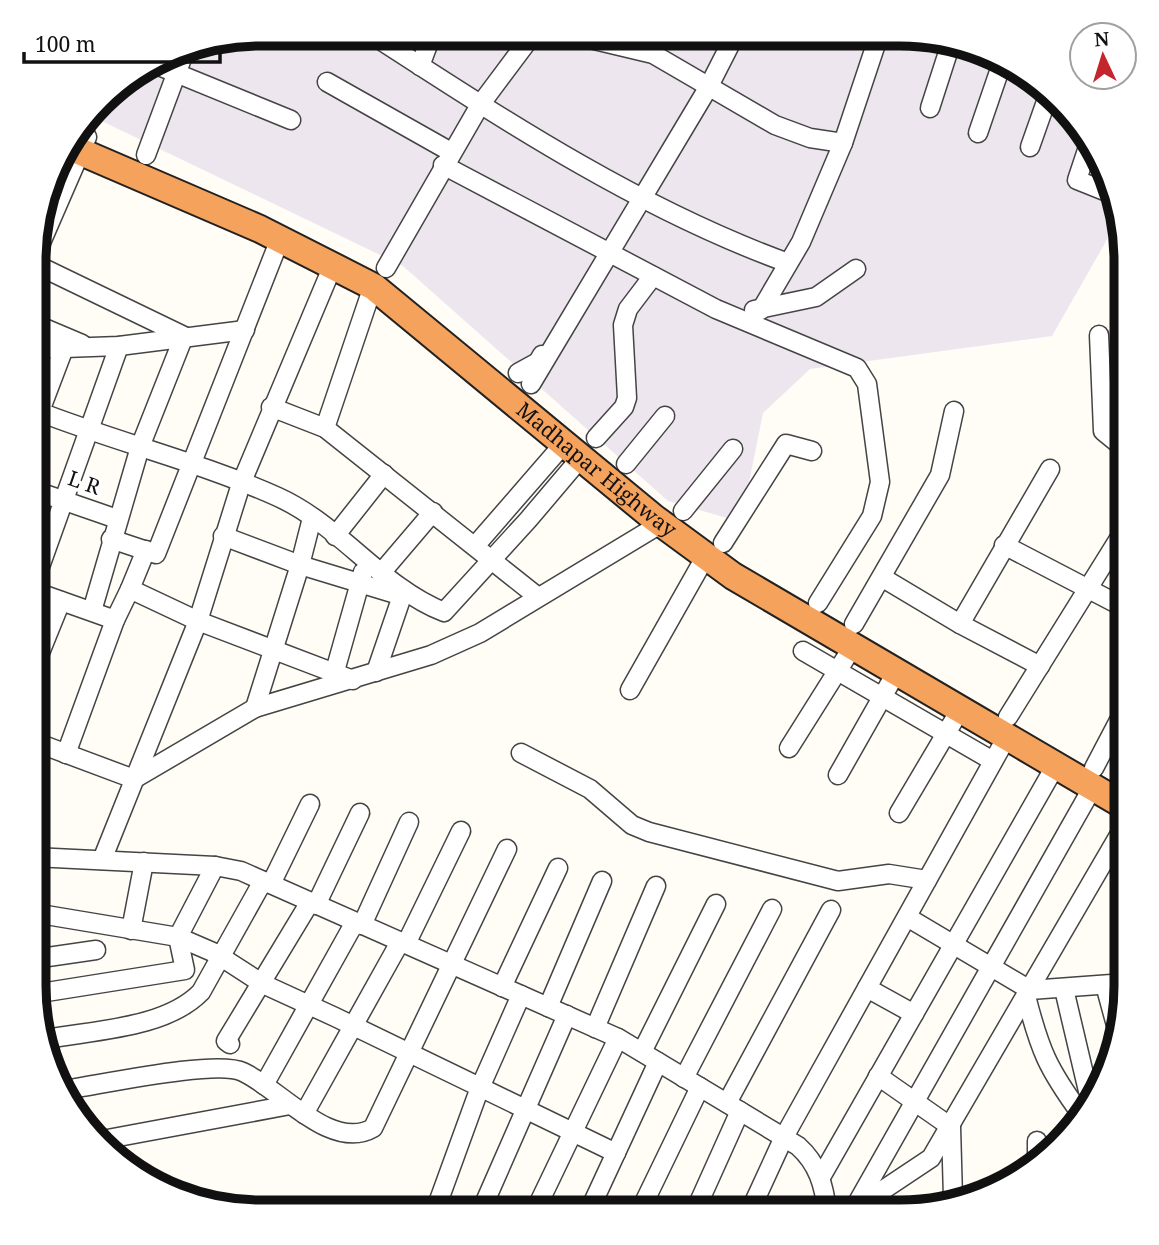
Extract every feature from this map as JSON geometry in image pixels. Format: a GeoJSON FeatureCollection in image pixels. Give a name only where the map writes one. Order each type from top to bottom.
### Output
{"type":"FeatureCollection","features":[{"type":"Feature","properties":{"kind":"highway","name":"Madhapar Highway"},"geometry":{"type":"LineString","coordinates":[[80,142],[267,216],[383,274],[741,566],[1113,786]]}},
{"type":"Feature","properties":{"kind":"highway","name":"Madhapar Highway"},"geometry":{"type":"LineString","coordinates":[[80,142],[374,286],[654,518],[733,576],[1113,799]]}},
{"type":"Feature","properties":{"kind":"street"},"geometry":{"type":"LineString","coordinates":[[389,46],[480,105],[687,223],[788,263]]}},
{"type":"Feature","properties":{"kind":"street"},"geometry":{"type":"LineString","coordinates":[[420,66],[428,46]]}},
{"type":"Feature","properties":{"kind":"street"},"geometry":{"type":"LineString","coordinates":[[386,268],[447,158],[480,105],[524,46]]}},
{"type":"Feature","properties":{"kind":"street"},"geometry":{"type":"LineString","coordinates":[[619,46],[653,54],[775,125],[810,138],[843,143]]}},
{"type":"Feature","properties":{"kind":"street"},"geometry":{"type":"LineString","coordinates":[[524,379],[607,252],[708,88],[729,46]]}},
{"type":"Feature","properties":{"kind":"street"},"geometry":{"type":"LineString","coordinates":[[761,310],[801,242],[843,143],[875,46]]}},
{"type":"Feature","properties":{"kind":"street"},"geometry":{"type":"LineString","coordinates":[[930,108],[948,51]]}},
{"type":"Feature","properties":{"kind":"street"},"geometry":{"type":"LineString","coordinates":[[146,155],[181,61]]}},
{"type":"Feature","properties":{"kind":"street"},"geometry":{"type":"LineString","coordinates":[[165,68],[291,120]]}},
{"type":"Feature","properties":{"kind":"street"},"geometry":{"type":"LineString","coordinates":[[978,134],[999,70]]}},
{"type":"Feature","properties":{"kind":"street"},"geometry":{"type":"LineString","coordinates":[[327,82],[447,158],[607,252],[716,309],[857,368],[867,384],[880,482],[872,516],[818,603]]}},
{"type":"Feature","properties":{"kind":"street"},"geometry":{"type":"LineString","coordinates":[[1030,147],[1045,103]]}},
{"type":"Feature","properties":{"kind":"street"},"geometry":{"type":"LineString","coordinates":[[1086,154],[1077,180],[1102,190]]}},
{"type":"Feature","properties":{"kind":"street"},"geometry":{"type":"LineString","coordinates":[[51,214],[70,160]]}},
{"type":"Feature","properties":{"kind":"street"},"geometry":{"type":"LineString","coordinates":[[111,539],[156,554],[278,244]]}},
{"type":"Feature","properties":{"kind":"street"},"geometry":{"type":"LineString","coordinates":[[46,269],[184,335]]}},
{"type":"Feature","properties":{"kind":"street"},"geometry":{"type":"LineString","coordinates":[[716,309],[761,310],[816,297],[856,269]]}},
{"type":"Feature","properties":{"kind":"street"},"geometry":{"type":"LineString","coordinates":[[102,860],[198,621],[241,484],[271,407],[331,270]]}},
{"type":"Feature","properties":{"kind":"street"},"geometry":{"type":"LineString","coordinates":[[596,438],[624,407],[627,398],[623,325],[628,309],[653,276]]}},
{"type":"Feature","properties":{"kind":"street"},"geometry":{"type":"LineString","coordinates":[[325,428],[371,292]]}},
{"type":"Feature","properties":{"kind":"street"},"geometry":{"type":"LineString","coordinates":[[46,329],[88,347]]}},
{"type":"Feature","properties":{"kind":"street"},"geometry":{"type":"LineString","coordinates":[[46,349],[119,346],[184,335],[246,330]]}},
{"type":"Feature","properties":{"kind":"street"},"geometry":{"type":"LineString","coordinates":[[92,611],[140,447],[184,335]]}},
{"type":"Feature","properties":{"kind":"street"},"geometry":{"type":"LineString","coordinates":[[1099,335],[1103,431],[1113,440]]}},
{"type":"Feature","properties":{"kind":"street"},"geometry":{"type":"LineString","coordinates":[[46,550],[119,346]]}},
{"type":"Feature","properties":{"kind":"street"},"geometry":{"type":"LineString","coordinates":[[46,392],[64,348]]}},
{"type":"Feature","properties":{"kind":"street"},"geometry":{"type":"LineString","coordinates":[[271,407],[325,428],[538,597]]}},
{"type":"Feature","properties":{"kind":"street"},"geometry":{"type":"LineString","coordinates":[[854,624],[883,578],[940,475],[954,411]]}},
{"type":"Feature","properties":{"kind":"street"},"geometry":{"type":"LineString","coordinates":[[626,464],[665,416]]}},
{"type":"Feature","properties":{"kind":"street"},"geometry":{"type":"LineString","coordinates":[[46,417],[192,463],[280,497],[335,536],[409,598]]}},
{"type":"Feature","properties":{"kind":"street"},"geometry":{"type":"LineString","coordinates":[[723,544],[786,444],[812,451]]}},
{"type":"Feature","properties":{"kind":"street"},"geometry":{"type":"LineString","coordinates":[[475,546],[561,447]]}},
{"type":"Feature","properties":{"kind":"street"},"geometry":{"type":"LineString","coordinates":[[682,511],[733,449]]}},
{"type":"Feature","properties":{"kind":"street"},"geometry":{"type":"LineString","coordinates":[[223,536],[300,565],[360,581],[444,611],[578,461]]}},
{"type":"Feature","properties":{"kind":"street"},"geometry":{"type":"LineString","coordinates":[[960,624],[1050,469]]}},
{"type":"Feature","properties":{"kind":"street"},"geometry":{"type":"LineString","coordinates":[[335,536],[384,474]]}},
{"type":"Feature","properties":{"kind":"street","name":"L R"},"geometry":{"type":"LineString","coordinates":[[46,494],[117,519]]}},
{"type":"Feature","properties":{"kind":"street"},"geometry":{"type":"LineString","coordinates":[[335,671],[360,581],[433,512]]}},
{"type":"Feature","properties":{"kind":"street"},"geometry":{"type":"LineString","coordinates":[[255,708],[312,518]]}},
{"type":"Feature","properties":{"kind":"street"},"geometry":{"type":"LineString","coordinates":[[134,779],[217,727],[255,708],[376,673],[443,650],[480,633],[657,526]]}},
{"type":"Feature","properties":{"kind":"street"},"geometry":{"type":"LineString","coordinates":[[1004,545],[1113,602]]}},
{"type":"Feature","properties":{"kind":"street"},"geometry":{"type":"LineString","coordinates":[[1008,717],[1113,549]]}},
{"type":"Feature","properties":{"kind":"street"},"geometry":{"type":"LineString","coordinates":[[66,754],[115,620],[146,550]]}},
{"type":"Feature","properties":{"kind":"street"},"geometry":{"type":"LineString","coordinates":[[630,690],[703,561]]}},
{"type":"Feature","properties":{"kind":"street"},"geometry":{"type":"LineString","coordinates":[[883,578],[960,624],[1040,666]]}},
{"type":"Feature","properties":{"kind":"street"},"geometry":{"type":"LineString","coordinates":[[130,589],[198,621],[354,680]]}},
{"type":"Feature","properties":{"kind":"street"},"geometry":{"type":"LineString","coordinates":[[46,596],[115,620]]}},
{"type":"Feature","properties":{"kind":"street"},"geometry":{"type":"LineString","coordinates":[[376,673],[409,598]]}},
{"type":"Feature","properties":{"kind":"street"},"geometry":{"type":"LineString","coordinates":[[46,638],[61,601]]}},
{"type":"Feature","properties":{"kind":"street"},"geometry":{"type":"LineString","coordinates":[[803,651],[993,761]]}},
{"type":"Feature","properties":{"kind":"street"},"geometry":{"type":"LineString","coordinates":[[789,748],[850,651]]}},
{"type":"Feature","properties":{"kind":"street"},"geometry":{"type":"LineString","coordinates":[[838,775],[893,678]]}},
{"type":"Feature","properties":{"kind":"street"},"geometry":{"type":"LineString","coordinates":[[899,813],[957,715]]}},
{"type":"Feature","properties":{"kind":"street"},"geometry":{"type":"LineString","coordinates":[[1094,768],[1113,732]]}},
{"type":"Feature","properties":{"kind":"street"},"geometry":{"type":"LineString","coordinates":[[756,1199],[784,1137],[1004,742]]}},
{"type":"Feature","properties":{"kind":"street"},"geometry":{"type":"LineString","coordinates":[[46,746],[134,779]]}},
{"type":"Feature","properties":{"kind":"street"},"geometry":{"type":"LineString","coordinates":[[521,752],[581,783],[632,825],[649,832],[838,881],[889,874],[927,880]]}},
{"type":"Feature","properties":{"kind":"street"},"geometry":{"type":"LineString","coordinates":[[821,1177],[1053,770]]}},
{"type":"Feature","properties":{"kind":"street"},"geometry":{"type":"LineString","coordinates":[[855,1199],[914,1102],[1090,792]]}},
{"type":"Feature","properties":{"kind":"street"},"geometry":{"type":"LineString","coordinates":[[53,1038],[164,1017],[187,1006],[201,992],[220,956],[267,883],[310,804]]}},
{"type":"Feature","properties":{"kind":"street"},"geometry":{"type":"LineString","coordinates":[[230,1044],[226,1041],[313,903],[360,813]]}},
{"type":"Feature","properties":{"kind":"street"},"geometry":{"type":"LineString","coordinates":[[264,1084],[358,923],[409,822]]}},
{"type":"Feature","properties":{"kind":"street"},"geometry":{"type":"LineString","coordinates":[[111,1139],[297,1109],[403,943],[461,831]]}},
{"type":"Feature","properties":{"kind":"street"},"geometry":{"type":"LineString","coordinates":[[883,1199],[931,1158],[1113,848]]}},
{"type":"Feature","properties":{"kind":"street"},"geometry":{"type":"LineString","coordinates":[[73,1089],[216,1068],[242,1071],[297,1109],[348,1135],[362,1134],[373,1128],[406,1054],[453,965],[507,849]]}},
{"type":"Feature","properties":{"kind":"street"},"geometry":{"type":"LineString","coordinates":[[46,858],[215,866],[241,871],[618,1038],[784,1137],[811,1157],[821,1177],[823,1199]]}},
{"type":"Feature","properties":{"kind":"street"},"geometry":{"type":"LineString","coordinates":[[131,930],[144,862]]}},
{"type":"Feature","properties":{"kind":"street"},"geometry":{"type":"LineString","coordinates":[[46,992],[185,970],[178,937],[215,866]]}},
{"type":"Feature","properties":{"kind":"street"},"geometry":{"type":"LineString","coordinates":[[502,987],[558,868]]}},
{"type":"Feature","properties":{"kind":"street"},"geometry":{"type":"LineString","coordinates":[[548,1007],[602,881]]}},
{"type":"Feature","properties":{"kind":"street"},"geometry":{"type":"LineString","coordinates":[[595,1028],[656,886]]}},
{"type":"Feature","properties":{"kind":"street"},"geometry":{"type":"LineString","coordinates":[[642,1052],[716,904]]}},
{"type":"Feature","properties":{"kind":"street"},"geometry":{"type":"LineString","coordinates":[[684,1078],[772,909]]}},
{"type":"Feature","properties":{"kind":"street"},"geometry":{"type":"LineString","coordinates":[[700,1199],[734,1107],[831,910]]}},
{"type":"Feature","properties":{"kind":"street"},"geometry":{"type":"LineString","coordinates":[[46,915],[178,937],[220,956],[263,984],[308,1007],[351,1025],[479,1090],[616,1153]]}},
{"type":"Feature","properties":{"kind":"street"},"geometry":{"type":"LineString","coordinates":[[906,917],[992,966],[1028,993],[1040,1049],[1051,1073],[1076,1107]]}},
{"type":"Feature","properties":{"kind":"street"},"geometry":{"type":"LineString","coordinates":[[46,957],[96,950]]}},
{"type":"Feature","properties":{"kind":"street"},"geometry":{"type":"LineString","coordinates":[[1105,985],[1111,1011]]}},
{"type":"Feature","properties":{"kind":"street"},"geometry":{"type":"LineString","coordinates":[[1028,993],[1113,985]]}},
{"type":"Feature","properties":{"kind":"street"},"geometry":{"type":"LineString","coordinates":[[867,988],[914,1014]]}},
{"type":"Feature","properties":{"kind":"street"},"geometry":{"type":"LineString","coordinates":[[1063,989],[1087,1088]]}},
{"type":"Feature","properties":{"kind":"street"},"geometry":{"type":"LineString","coordinates":[[439,1199],[479,1090],[521,995]]}},
{"type":"Feature","properties":{"kind":"street"},"geometry":{"type":"LineString","coordinates":[[486,1199],[523,1110],[567,1016]]}},
{"type":"Feature","properties":{"kind":"street"},"geometry":{"type":"LineString","coordinates":[[541,1199],[618,1038]]}},
{"type":"Feature","properties":{"kind":"street"},"geometry":{"type":"LineString","coordinates":[[595,1199],[658,1062]]}},
{"type":"Feature","properties":{"kind":"street"},"geometry":{"type":"LineString","coordinates":[[878,1076],[951,1127]]}},
{"type":"Feature","properties":{"kind":"street"},"geometry":{"type":"LineString","coordinates":[[646,1199],[700,1087]]}},
{"type":"Feature","properties":{"kind":"street"},"geometry":{"type":"LineString","coordinates":[[951,1127],[953,1192]]}},
{"type":"Feature","properties":{"kind":"street"},"geometry":{"type":"LineString","coordinates":[[1037,1141],[1037,1149]]}},
{"type":"Feature","properties":{"kind":"shaded area"},"geometry":{"type":"Polygon","coordinates":[[[231,47],[928,47],[969,57],[1007,74],[1051,108],[1078,140],[1091,165],[1102,190],[1111,232],[1052,336],[810,369],[763,413],[741,522],[668,501],[403,266],[98,119],[140,81],[177,62],[231,47]]]}}]}
